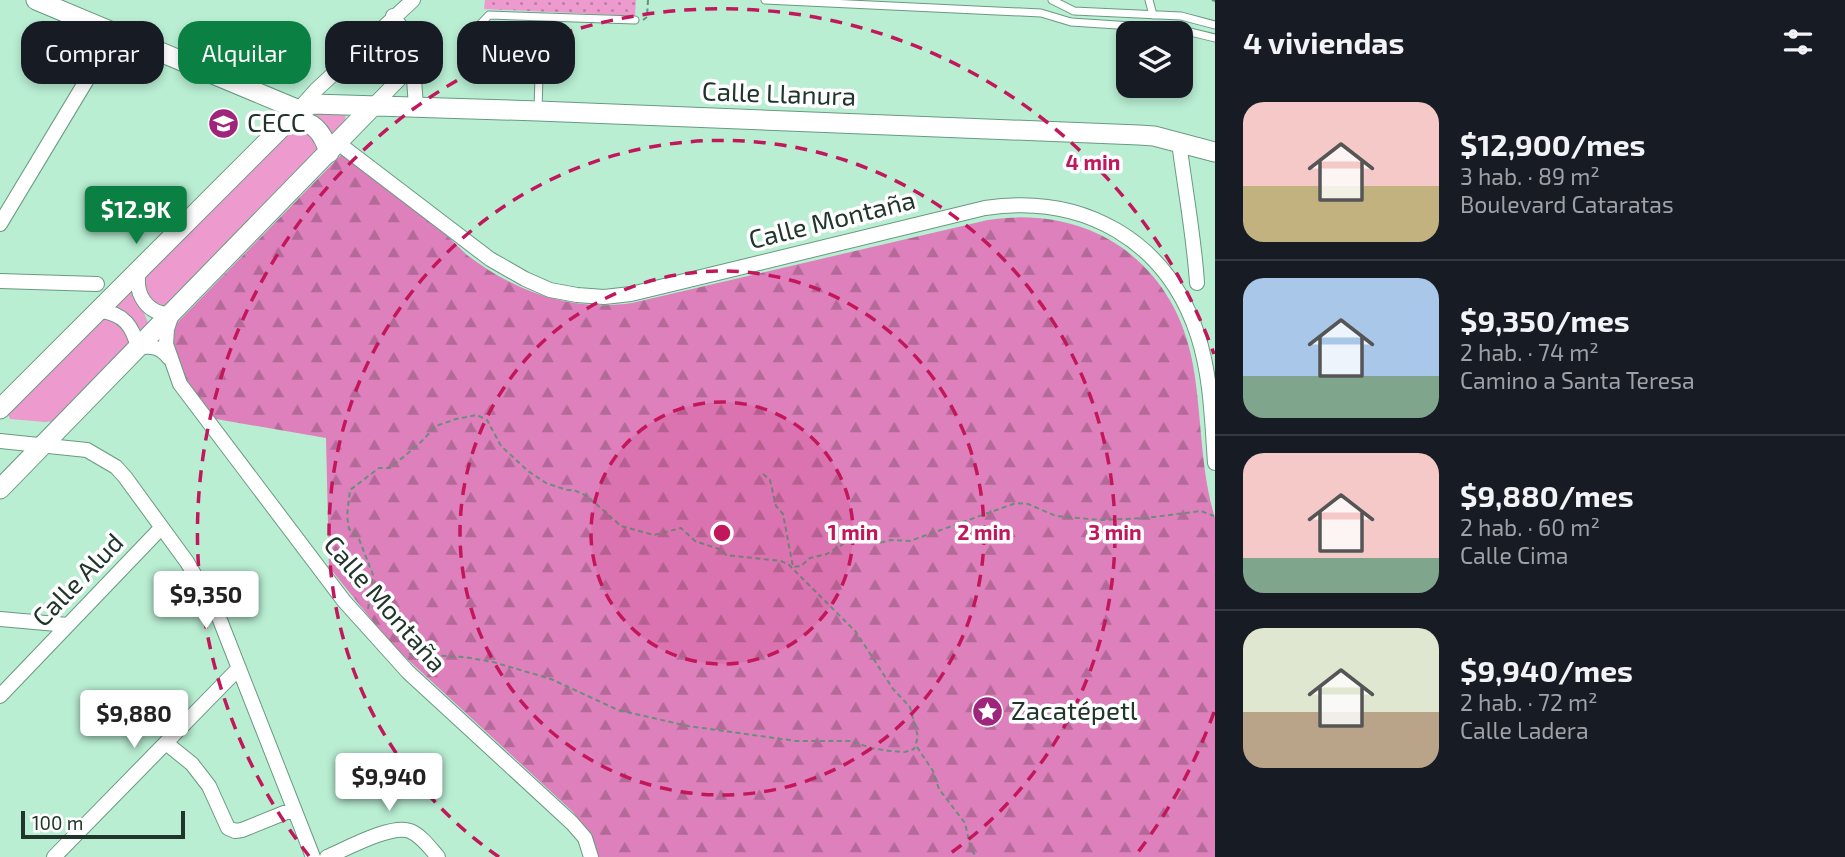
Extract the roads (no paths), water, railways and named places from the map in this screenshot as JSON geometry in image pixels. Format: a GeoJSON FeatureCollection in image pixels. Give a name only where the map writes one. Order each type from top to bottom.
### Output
{"type":"FeatureCollection","features":[{"type":"Feature","properties":{"kind":"street"},"geometry":{"type":"LineString","coordinates":[[36,0],[86,21]]}},
{"type":"Feature","properties":{"kind":"street"},"geometry":{"type":"LineString","coordinates":[[0,409],[139,272],[316,90],[413,0]]}},
{"type":"Feature","properties":{"kind":"street"},"geometry":{"type":"LineString","coordinates":[[393,16],[397,21]]}},
{"type":"Feature","properties":{"kind":"street"},"geometry":{"type":"LineString","coordinates":[[164,56],[293,115],[318,129],[333,148]]}},
{"type":"Feature","properties":{"kind":"street"},"geometry":{"type":"LineString","coordinates":[[0,223],[84,84]]}},
{"type":"Feature","properties":{"kind":"street"},"geometry":{"type":"LineString","coordinates":[[0,489],[394,84]]}},
{"type":"Feature","properties":{"kind":"street"},"geometry":{"type":"LineString","coordinates":[[414,84],[416,107]]}},
{"type":"Feature","properties":{"kind":"street","name":"Calle Llanura"},"geometry":{"type":"LineString","coordinates":[[293,115],[313,104],[322,104],[1139,135],[1215,152]]}},
{"type":"Feature","properties":{"kind":"street"},"geometry":{"type":"LineString","coordinates":[[1178,142],[1195,250],[1197,283]]}},
{"type":"Feature","properties":{"kind":"street","name":"Calle Montaña"},"geometry":{"type":"LineString","coordinates":[[333,148],[501,266],[550,290],[590,297],[631,294],[998,206],[1050,207],[1084,215],[1115,229],[1142,248],[1166,271],[1184,299],[1205,363],[1215,463]]}},
{"type":"Feature","properties":{"kind":"street"},"geometry":{"type":"LineString","coordinates":[[139,272],[137,286],[146,305],[157,312],[172,314]]}},
{"type":"Feature","properties":{"kind":"street"},"geometry":{"type":"LineString","coordinates":[[0,281],[97,284]]}},
{"type":"Feature","properties":{"kind":"street"},"geometry":{"type":"LineString","coordinates":[[100,311],[127,321],[138,348]]}},
{"type":"Feature","properties":{"kind":"street","name":"Calle Montaña"},"geometry":{"type":"LineString","coordinates":[[172,314],[166,336],[169,358],[188,396],[351,610],[386,650],[430,693],[572,823],[585,838],[591,857]]}},
{"type":"Feature","properties":{"kind":"street"},"geometry":{"type":"LineString","coordinates":[[138,348],[157,348],[169,358]]}},
{"type":"Feature","properties":{"kind":"street"},"geometry":{"type":"LineString","coordinates":[[60,428],[87,450],[106,460],[125,477],[209,597],[313,857]]}},
{"type":"Feature","properties":{"kind":"street"},"geometry":{"type":"LineString","coordinates":[[0,441],[87,450]]}},
{"type":"Feature","properties":{"kind":"street","name":"Calle Alud"},"geometry":{"type":"LineString","coordinates":[[0,695],[161,528]]}},
{"type":"Feature","properties":{"kind":"street"},"geometry":{"type":"LineString","coordinates":[[0,619],[68,625]]}},
{"type":"Feature","properties":{"kind":"street"},"geometry":{"type":"LineString","coordinates":[[54,857],[239,668]]}},
{"type":"Feature","properties":{"kind":"street"},"geometry":{"type":"LineString","coordinates":[[166,743],[192,764],[209,786],[228,828],[234,831],[242,830],[294,809]]}},
{"type":"Feature","properties":{"kind":"street"},"geometry":{"type":"LineString","coordinates":[[327,857],[400,829],[418,836],[438,857]]}},
{"type":"Feature","properties":{"kind":"lane"},"geometry":{"type":"LineString","coordinates":[[765,0],[1041,13],[1071,22],[1116,24]]}},
{"type":"Feature","properties":{"kind":"lane"},"geometry":{"type":"LineString","coordinates":[[1041,13],[1049,0],[1074,11],[1181,16],[1215,26]]}},
{"type":"Feature","properties":{"kind":"lane"},"geometry":{"type":"LineString","coordinates":[[1149,0],[1153,15]]}},
{"type":"Feature","properties":{"kind":"lane"},"geometry":{"type":"LineString","coordinates":[[1126,14],[1126,21]]}},
{"type":"Feature","properties":{"kind":"lane"},"geometry":{"type":"LineString","coordinates":[[538,111],[540,44],[536,41],[473,37],[471,34],[489,15],[635,20]]}},
{"type":"Feature","properties":{"kind":"lane"},"geometry":{"type":"LineString","coordinates":[[1193,33],[1215,38]]}},
{"type":"Feature","properties":{"kind":"place","name":"CECC"},"geometry":{"type":"Point","coordinates":[224,123]}},
{"type":"Feature","properties":{"kind":"place","name":"Zacatépetl"},"geometry":{"type":"Point","coordinates":[988,711]}}]}
